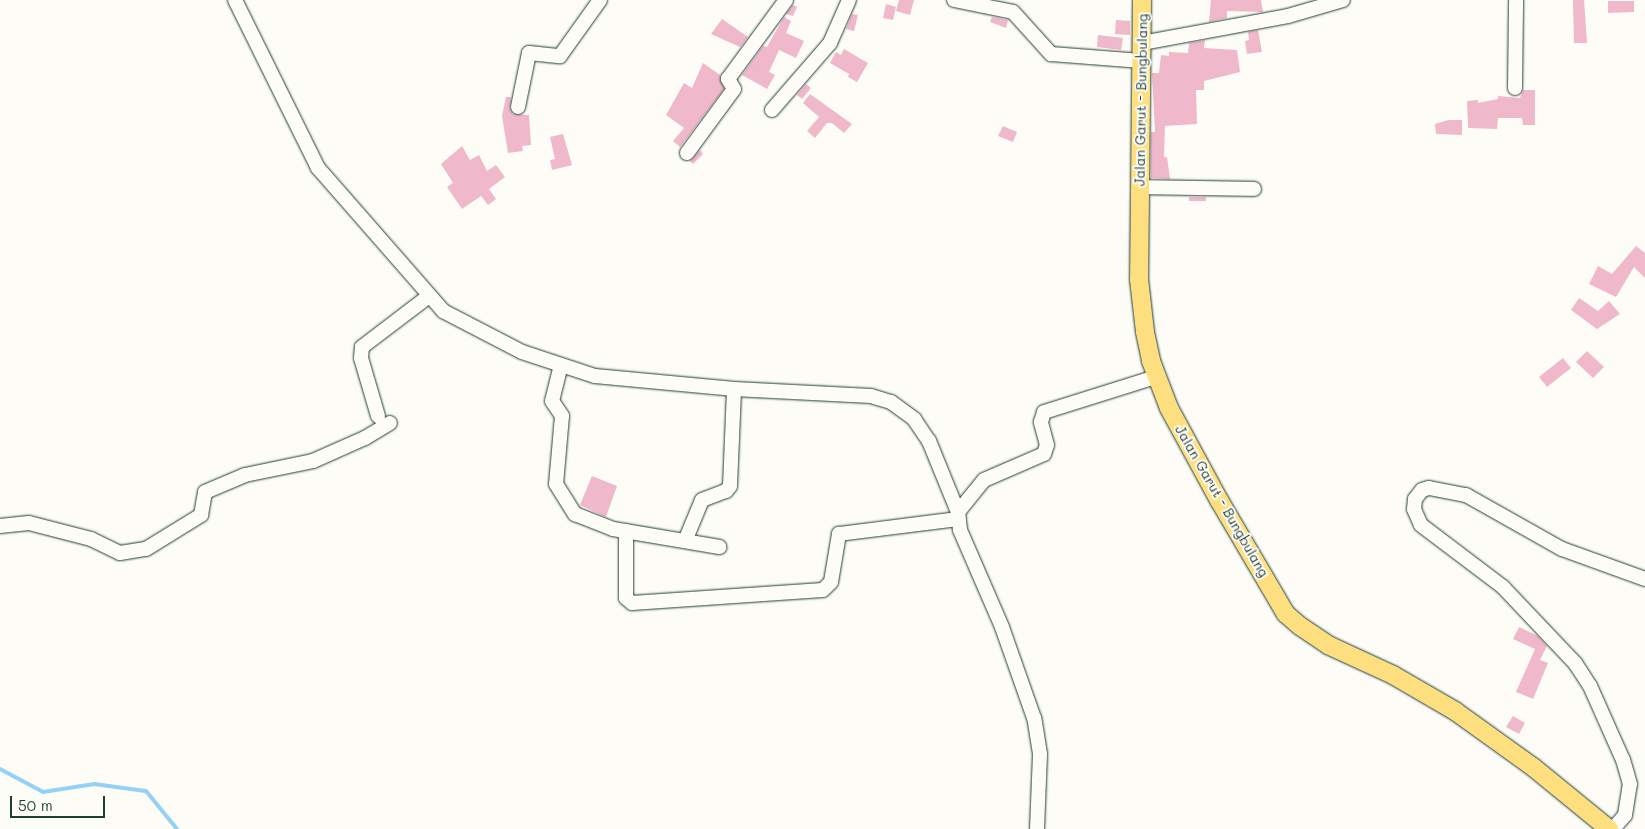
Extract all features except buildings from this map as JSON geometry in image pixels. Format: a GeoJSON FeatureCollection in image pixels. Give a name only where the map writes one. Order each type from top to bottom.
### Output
{"type":"FeatureCollection","features":[{"type":"Feature","properties":{"kind":"main road","name":"Jalan Garut - Bungbulang"},"geometry":{"type":"LineString","coordinates":[[1142,0],[1140,292],[1156,377],[1169,408],[1219,500],[1286,614],[1328,645],[1393,675],[1455,711],[1533,767],[1609,829]]}},
{"type":"Feature","properties":{"kind":"street"},"geometry":{"type":"LineString","coordinates":[[235,0],[318,168],[443,311],[522,352],[595,376],[734,389],[871,396],[891,402],[914,419],[930,440],[957,515],[1014,655],[1034,718],[1040,754],[1037,829]]}},
{"type":"Feature","properties":{"kind":"street"},"geometry":{"type":"LineString","coordinates":[[518,107],[529,53],[534,51],[560,56],[600,0]]}},
{"type":"Feature","properties":{"kind":"street"},"geometry":{"type":"LineString","coordinates":[[772,110],[830,43],[849,0]]}},
{"type":"Feature","properties":{"kind":"street"},"geometry":{"type":"LineString","coordinates":[[954,0],[1013,12],[1050,54],[1142,52],[1288,16],[1343,0]]}},
{"type":"Feature","properties":{"kind":"street"},"geometry":{"type":"LineString","coordinates":[[1515,88],[1516,0]]}},
{"type":"Feature","properties":{"kind":"street"},"geometry":{"type":"LineString","coordinates":[[687,153],[734,89],[728,79],[779,2]]}},
{"type":"Feature","properties":{"kind":"street"},"geometry":{"type":"LineString","coordinates":[[1140,186],[1254,188]]}},
{"type":"Feature","properties":{"kind":"street"},"geometry":{"type":"LineString","coordinates":[[378,416],[361,358],[362,347],[429,296]]}},
{"type":"Feature","properties":{"kind":"street"},"geometry":{"type":"LineString","coordinates":[[561,365],[552,401],[562,416],[556,484],[575,514],[596,524],[626,531],[719,547]]}},
{"type":"Feature","properties":{"kind":"street"},"geometry":{"type":"LineString","coordinates":[[626,531],[626,598],[632,603],[823,590],[831,582],[839,534],[957,515],[984,480],[1044,454],[1048,445],[1041,422],[1044,412],[1156,377]]}},
{"type":"Feature","properties":{"kind":"street"},"geometry":{"type":"LineString","coordinates":[[685,541],[702,500],[726,491],[730,486],[734,389]]}},
{"type":"Feature","properties":{"kind":"street"},"geometry":{"type":"LineString","coordinates":[[0,526],[29,523],[90,540],[120,553],[146,548],[201,515],[205,492],[245,475],[313,460],[365,438],[390,423]]}},
{"type":"Feature","properties":{"kind":"street"},"geometry":{"type":"LineString","coordinates":[[1614,829],[1625,815],[1630,784],[1623,760],[1590,686],[1575,663],[1502,588],[1421,525],[1414,509],[1416,499],[1422,490],[1429,488],[1466,495],[1562,549],[1645,579]]}},
{"type":"Feature","properties":{"kind":"waterway"},"geometry":{"type":"LineString","coordinates":[[0,769],[43,792],[94,784],[146,791],[177,829]]}}]}
